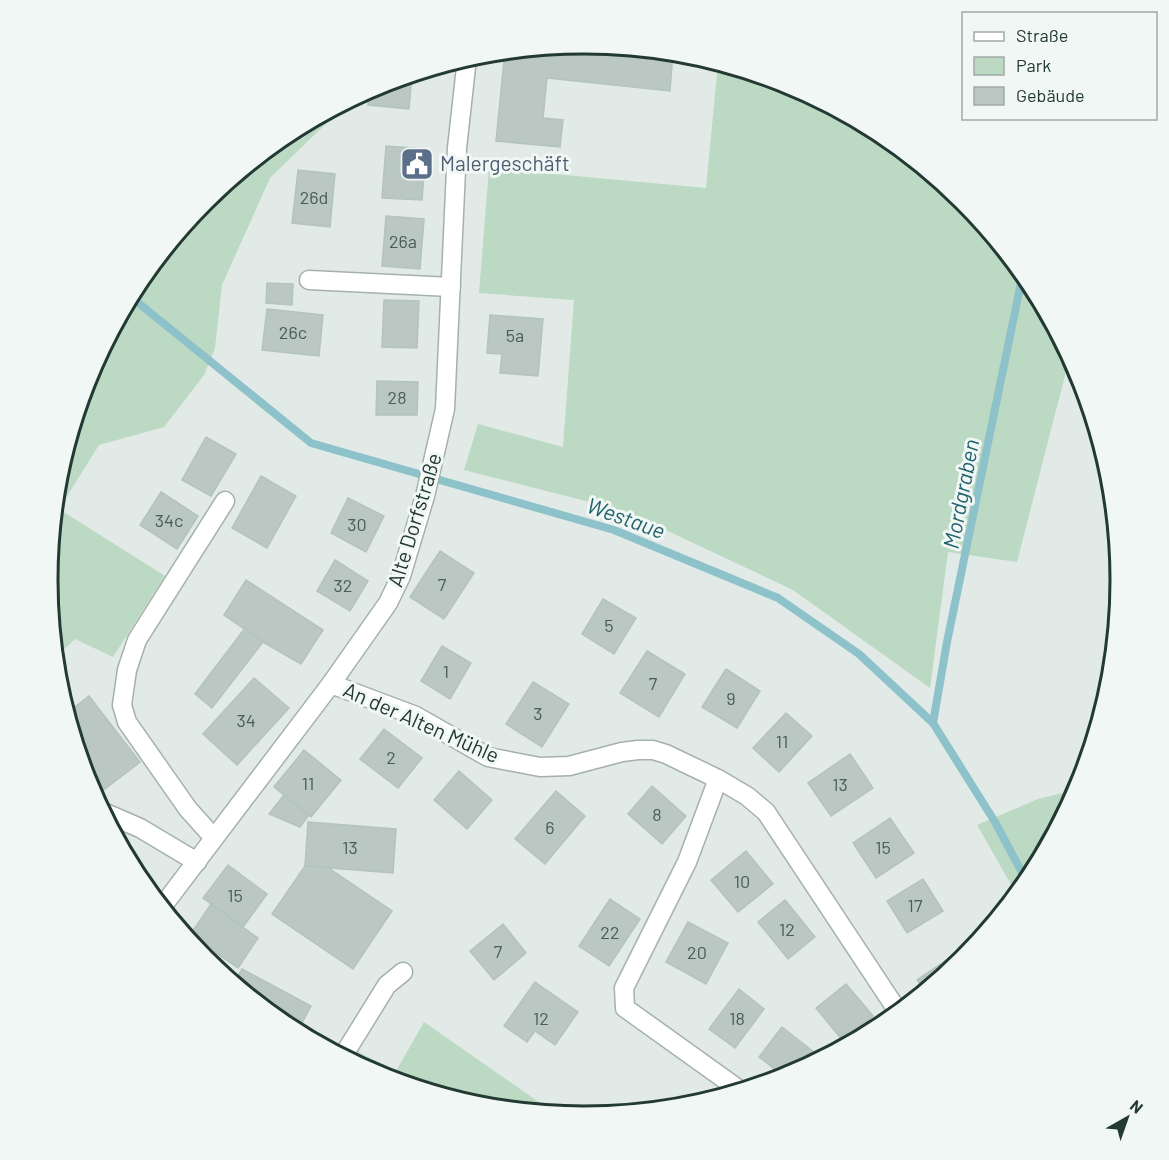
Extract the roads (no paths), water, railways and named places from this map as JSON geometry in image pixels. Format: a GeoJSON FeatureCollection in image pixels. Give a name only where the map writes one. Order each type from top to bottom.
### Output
{"type":"FeatureCollection","features":[{"type":"Feature","properties":{"kind":"street","name":"Alte Dorfstraße"},"geometry":{"type":"LineString","coordinates":[[167,900],[331,684],[388,603],[401,576],[425,496],[445,409],[457,148],[465,68]]}},
{"type":"Feature","properties":{"kind":"street"},"geometry":{"type":"LineString","coordinates":[[309,280],[451,287]]}},
{"type":"Feature","properties":{"kind":"street"},"geometry":{"type":"LineString","coordinates":[[214,838],[188,809],[127,722],[122,705],[127,670],[137,640],[225,501]]}},
{"type":"Feature","properties":{"kind":"street","name":"An der Alten Mühle"},"geometry":{"type":"LineString","coordinates":[[331,684],[416,716],[488,757],[540,766],[569,766],[622,752],[653,750],[666,754],[747,796],[766,812],[894,1005]]}},
{"type":"Feature","properties":{"kind":"street"},"geometry":{"type":"LineString","coordinates":[[717,779],[687,862],[624,988],[625,1008],[733,1084]]}},
{"type":"Feature","properties":{"kind":"street"},"geometry":{"type":"LineString","coordinates":[[115,817],[140,828],[197,862]]}},
{"type":"Feature","properties":{"kind":"street"},"geometry":{"type":"LineString","coordinates":[[347,1049],[387,985],[403,972]]}},
{"type":"Feature","properties":{"kind":"waterway","name":"Mordgraben"},"geometry":{"type":"LineString","coordinates":[[933,723],[947,642],[1020,286]]}},
{"type":"Feature","properties":{"kind":"waterway","name":"Westaue"},"geometry":{"type":"LineString","coordinates":[[138,303],[311,443],[614,530],[778,598],[859,654],[933,723],[995,822],[1022,872]]}},
{"type":"Feature","properties":{"kind":"place","name":"Malergeschäft"},"geometry":{"type":"Point","coordinates":[417,164]}}]}
